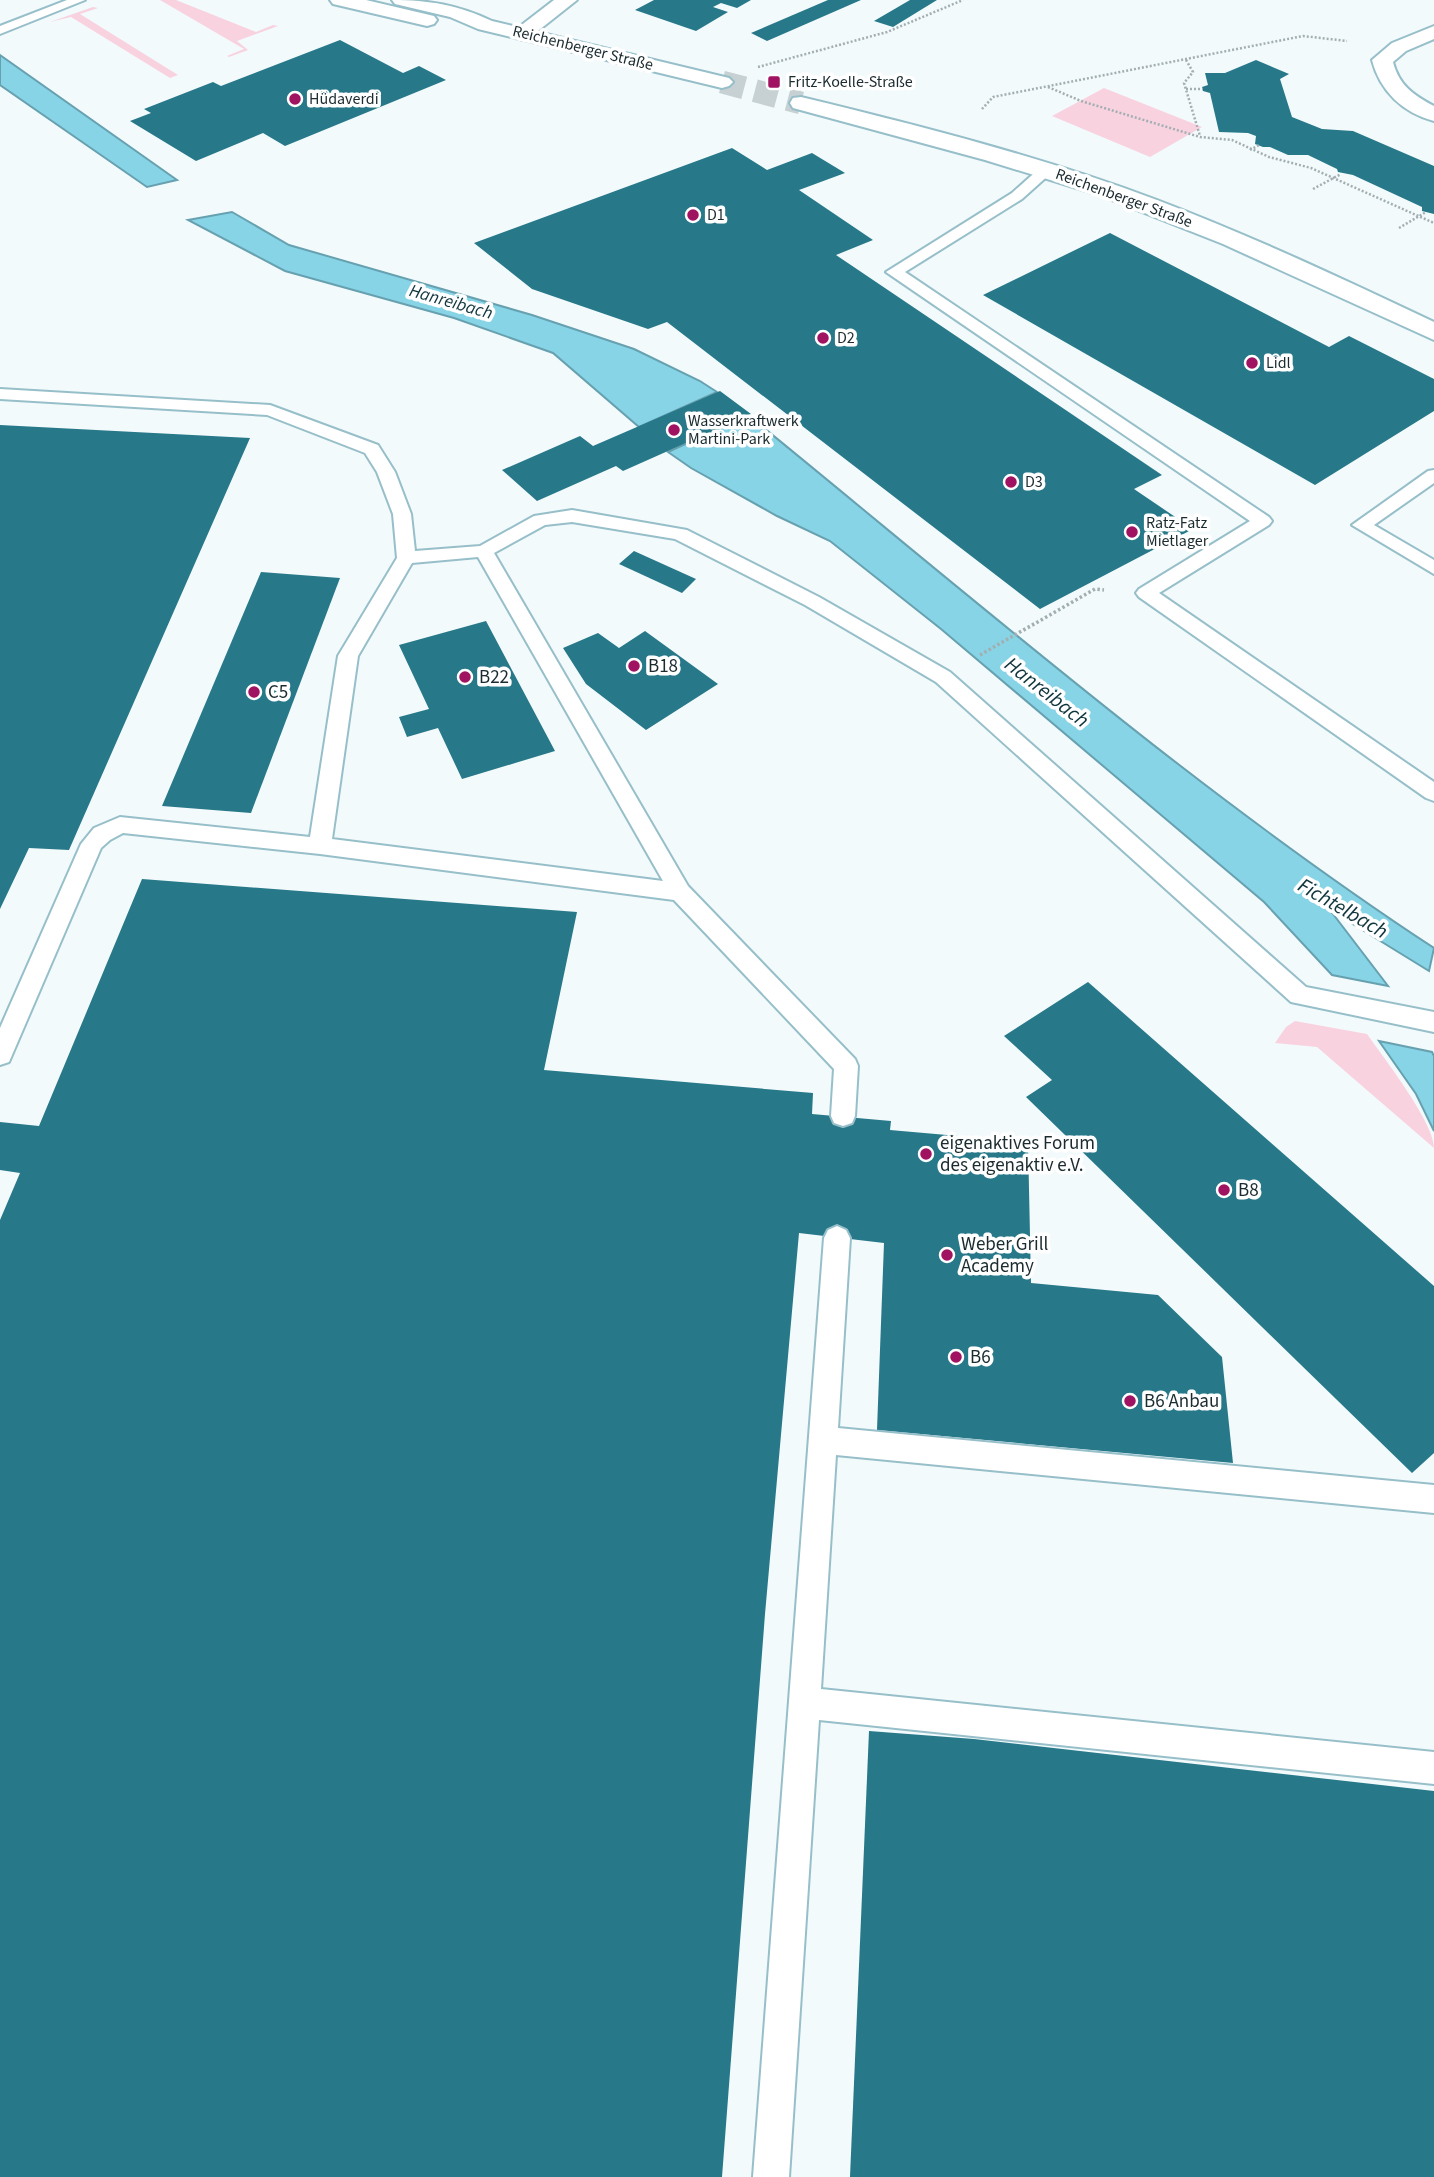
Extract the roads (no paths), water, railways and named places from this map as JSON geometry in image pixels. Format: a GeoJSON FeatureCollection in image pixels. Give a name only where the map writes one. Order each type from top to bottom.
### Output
{"type":"FeatureCollection","features":[{"type":"Feature","properties":{"kind":"street","name":"Reichenberger Straße"},"geometry":{"type":"LineString","coordinates":[[341,0],[441,24],[485,25]]}},
{"type":"Feature","properties":{"kind":"street","name":"Reichenberger Straße"},"geometry":{"type":"LineString","coordinates":[[402,0],[456,12],[485,25],[722,82]]}},
{"type":"Feature","properties":{"kind":"street"},"geometry":{"type":"LineString","coordinates":[[522,34],[567,0]]}},
{"type":"Feature","properties":{"kind":"street"},"geometry":{"type":"LineString","coordinates":[[1434,32],[1399,47],[1382,60],[1386,80],[1412,104],[1434,114]]}},
{"type":"Feature","properties":{"kind":"street","name":"Reichenberger Straße"},"geometry":{"type":"LineString","coordinates":[[801,103],[949,141],[1109,191],[1223,235],[1434,332]]}},
{"type":"Feature","properties":{"kind":"lane"},"geometry":{"type":"LineString","coordinates":[[0,30],[79,0]]}},
{"type":"Feature","properties":{"kind":"lane"},"geometry":{"type":"LineString","coordinates":[[1046,170],[1017,196],[894,272],[1263,521],[1146,593],[1434,793]]}},
{"type":"Feature","properties":{"kind":"lane"},"geometry":{"type":"LineString","coordinates":[[0,394],[270,410],[372,449],[386,472],[402,514],[406,558],[348,656],[320,846]]}},
{"type":"Feature","properties":{"kind":"lane"},"geometry":{"type":"LineString","coordinates":[[1434,475],[1361,526],[1434,568]]}},
{"type":"Feature","properties":{"kind":"lane"},"geometry":{"type":"LineString","coordinates":[[406,558],[484,551],[540,520],[572,516],[680,534],[812,601],[943,677],[1299,995],[1424,1020]]}},
{"type":"Feature","properties":{"kind":"lane"},"geometry":{"type":"LineString","coordinates":[[484,551],[680,892],[846,1066],[843,1116]]}},
{"type":"Feature","properties":{"kind":"lane"},"geometry":{"type":"LineString","coordinates":[[0,1055],[92,844],[102,834],[120,825],[320,846],[680,892]]}},
{"type":"Feature","properties":{"kind":"lane"},"geometry":{"type":"LineString","coordinates":[[771,2177],[837,1238]]}},
{"type":"Feature","properties":{"kind":"lane"},"geometry":{"type":"LineString","coordinates":[[823,1440],[1434,1499]]}},
{"type":"Feature","properties":{"kind":"lane"},"geometry":{"type":"LineString","coordinates":[[804,1703],[1434,1768]]}},
{"type":"Feature","properties":{"kind":"water"},"geometry":{"type":"Polygon","coordinates":[[[0,55],[177,180],[147,187],[0,85],[0,55]]]}},
{"type":"Feature","properties":{"kind":"water","name":"Hanreibach"},"geometry":{"type":"Polygon","coordinates":[[[232,212],[289,245],[532,315],[634,349],[717,392],[639,427],[553,353],[454,318],[285,271],[188,220],[232,212]]]}},
{"type":"Feature","properties":{"kind":"water"},"geometry":{"type":"Polygon","coordinates":[[[748,415],[1170,758],[1344,887],[1434,948],[1429,971],[1330,910],[1388,986],[1332,975],[1264,902],[941,629],[830,541],[777,516],[691,468],[668,452],[748,415]]]}},
{"type":"Feature","properties":{"kind":"water"},"geometry":{"type":"Polygon","coordinates":[[[1379,1041],[1432,1052],[1434,1131],[1416,1094],[1379,1041]]]}},
{"type":"Feature","properties":{"kind":"tunnel"},"geometry":{"type":"LineString","coordinates":[[722,82],[801,103]]}},
{"type":"Feature","properties":{"kind":"place","name":"Fritz-Koelle-Straße"},"geometry":{"type":"Point","coordinates":[774,82]}},
{"type":"Feature","properties":{"kind":"place","name":"Hüdaverdi"},"geometry":{"type":"Point","coordinates":[295,99]}},
{"type":"Feature","properties":{"kind":"place","name":"D1"},"geometry":{"type":"Point","coordinates":[693,215]}},
{"type":"Feature","properties":{"kind":"place","name":"D2"},"geometry":{"type":"Point","coordinates":[823,338]}},
{"type":"Feature","properties":{"kind":"place","name":"Lidl"},"geometry":{"type":"Point","coordinates":[1252,363]}},
{"type":"Feature","properties":{"kind":"place","name":"Wasserkraftwerk Martini-Park"},"geometry":{"type":"Point","coordinates":[674,430]}},
{"type":"Feature","properties":{"kind":"place","name":"D3"},"geometry":{"type":"Point","coordinates":[1011,482]}},
{"type":"Feature","properties":{"kind":"place","name":"Ratz-Fatz Mietlager"},"geometry":{"type":"Point","coordinates":[1132,532]}},
{"type":"Feature","properties":{"kind":"place","name":"B18"},"geometry":{"type":"Point","coordinates":[634,666]}},
{"type":"Feature","properties":{"kind":"place","name":"B22"},"geometry":{"type":"Point","coordinates":[465,677]}},
{"type":"Feature","properties":{"kind":"place","name":"C5"},"geometry":{"type":"Point","coordinates":[254,692]}},
{"type":"Feature","properties":{"kind":"place","name":"eigenaktives Forum des eigenaktiv e.V."},"geometry":{"type":"Point","coordinates":[926,1154]}},
{"type":"Feature","properties":{"kind":"place","name":"B8"},"geometry":{"type":"Point","coordinates":[1224,1190]}},
{"type":"Feature","properties":{"kind":"place","name":"Weber Grill Academy"},"geometry":{"type":"Point","coordinates":[947,1255]}},
{"type":"Feature","properties":{"kind":"place","name":"B6"},"geometry":{"type":"Point","coordinates":[956,1357]}},
{"type":"Feature","properties":{"kind":"place","name":"B6 Anbau"},"geometry":{"type":"Point","coordinates":[1130,1401]}},
{"type":"Feature","properties":{"kind":"water label","name":"Fichtelbach"},"geometry":{"type":"Point","coordinates":[1343,908]}}]}
